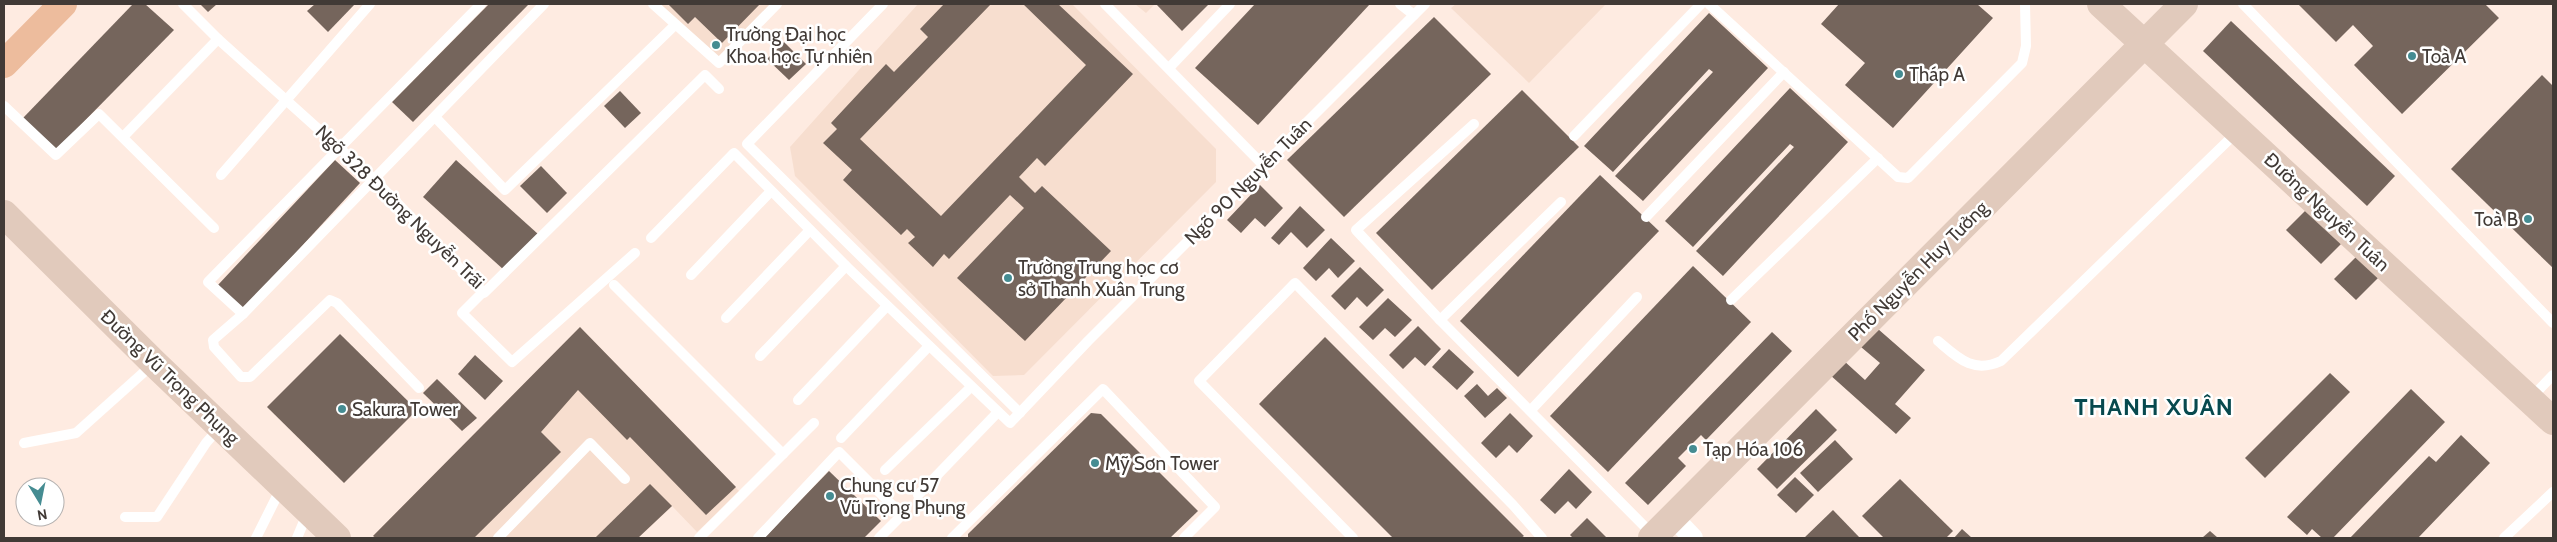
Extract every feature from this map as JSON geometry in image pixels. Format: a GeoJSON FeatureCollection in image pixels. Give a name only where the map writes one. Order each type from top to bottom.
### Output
{"type":"FeatureCollection","features":[{"type":"Feature","properties":{"kind":"main road"},"geometry":{"type":"LineString","coordinates":[[4,64],[63,4]]}},
{"type":"Feature","properties":{"kind":"street","name":"Đường Nguyễn Tuân"},"geometry":{"type":"LineString","coordinates":[[2101,4],[2553,421]]}},
{"type":"Feature","properties":{"kind":"street","name":"Phố Nguyễn Huy Tưởng"},"geometry":{"type":"LineString","coordinates":[[1660,531],[2184,4]]}},
{"type":"Feature","properties":{"kind":"street","name":"Đường Vũ Trọng Phụng"},"geometry":{"type":"LineString","coordinates":[[4,214],[154,363],[337,538]]}},
{"type":"Feature","properties":{"kind":"street"},"geometry":{"type":"LineString","coordinates":[[1660,531],[1693,538]]}},
{"type":"Feature","properties":{"kind":"lane","name":"Ngõ 328 Đường Nguyễn Trãi"},"geometry":{"type":"LineString","coordinates":[[184,4],[218,39],[375,180],[483,292],[704,75],[720,89]]}},
{"type":"Feature","properties":{"kind":"lane"},"geometry":{"type":"LineString","coordinates":[[221,175],[370,4]]}},
{"type":"Feature","properties":{"kind":"lane"},"geometry":{"type":"LineString","coordinates":[[243,314],[208,282],[481,4]]}},
{"type":"Feature","properties":{"kind":"lane"},"geometry":{"type":"LineString","coordinates":[[419,388],[337,303],[330,300],[250,377],[241,377],[214,346],[213,340],[243,314],[544,4]]}},
{"type":"Feature","properties":{"kind":"lane"},"geometry":{"type":"LineString","coordinates":[[653,4],[719,63],[777,4]]}},
{"type":"Feature","properties":{"kind":"lane"},"geometry":{"type":"LineString","coordinates":[[883,4],[747,144],[1020,413]]}},
{"type":"Feature","properties":{"kind":"lane"},"geometry":{"type":"LineString","coordinates":[[1105,4],[1264,166]]}},
{"type":"Feature","properties":{"kind":"lane"},"geometry":{"type":"LineString","coordinates":[[1169,68],[1230,4]]}},
{"type":"Feature","properties":{"kind":"lane"},"geometry":{"type":"LineString","coordinates":[[1400,4],[1414,15]]}},
{"type":"Feature","properties":{"kind":"lane","name":"Ngõ 90 Nguyễn Tuân"},"geometry":{"type":"LineString","coordinates":[[998,412],[1010,423],[1088,341],[1425,4]]}},
{"type":"Feature","properties":{"kind":"lane"},"geometry":{"type":"LineString","coordinates":[[1574,136],[1701,4]]}},
{"type":"Feature","properties":{"kind":"lane"},"geometry":{"type":"LineString","coordinates":[[1709,4],[1898,177],[1908,178],[2022,63],[2026,46],[2025,4]]}},
{"type":"Feature","properties":{"kind":"lane"},"geometry":{"type":"LineString","coordinates":[[2243,4],[2553,323]]}},
{"type":"Feature","properties":{"kind":"lane"},"geometry":{"type":"LineString","coordinates":[[435,117],[506,190],[675,25]]}},
{"type":"Feature","properties":{"kind":"lane"},"geometry":{"type":"LineString","coordinates":[[123,137],[218,39]]}},
{"type":"Feature","properties":{"kind":"lane"},"geometry":{"type":"LineString","coordinates":[[1646,217],[1784,72]]}},
{"type":"Feature","properties":{"kind":"lane"},"geometry":{"type":"LineString","coordinates":[[4,106],[56,155],[99,114],[214,228]]}},
{"type":"Feature","properties":{"kind":"lane"},"geometry":{"type":"LineString","coordinates":[[1474,124],[1356,230],[1440,320],[1531,410],[1660,531]]}},
{"type":"Feature","properties":{"kind":"lane"},"geometry":{"type":"LineString","coordinates":[[1938,341],[1961,362],[1976,365],[1992,365],[2001,362],[2238,130]]}},
{"type":"Feature","properties":{"kind":"lane"},"geometry":{"type":"LineString","coordinates":[[651,238],[734,154],[846,266],[998,412],[918,495]]}},
{"type":"Feature","properties":{"kind":"lane"},"geometry":{"type":"LineString","coordinates":[[1731,300],[1878,158]]}},
{"type":"Feature","properties":{"kind":"lane"},"geometry":{"type":"LineString","coordinates":[[691,275],[771,191]]}},
{"type":"Feature","properties":{"kind":"lane"},"geometry":{"type":"LineString","coordinates":[[1440,320],[1561,202]]}},
{"type":"Feature","properties":{"kind":"lane"},"geometry":{"type":"LineString","coordinates":[[726,318],[810,230]]}},
{"type":"Feature","properties":{"kind":"lane"},"geometry":{"type":"LineString","coordinates":[[483,292],[462,314],[512,362],[635,253]]}},
{"type":"Feature","properties":{"kind":"lane"},"geometry":{"type":"LineString","coordinates":[[760,356],[846,266]]}},
{"type":"Feature","properties":{"kind":"lane"},"geometry":{"type":"LineString","coordinates":[[1352,538],[1199,381],[1295,283],[1506,498],[1542,538]]}},
{"type":"Feature","properties":{"kind":"lane"},"geometry":{"type":"LineString","coordinates":[[614,285],[783,454]]}},
{"type":"Feature","properties":{"kind":"lane"},"geometry":{"type":"LineString","coordinates":[[1531,410],[1637,296]]}},
{"type":"Feature","properties":{"kind":"lane"},"geometry":{"type":"LineString","coordinates":[[798,400],[887,306]]}},
{"type":"Feature","properties":{"kind":"lane"},"geometry":{"type":"LineString","coordinates":[[841,438],[929,346]]}},
{"type":"Feature","properties":{"kind":"lane"},"geometry":{"type":"LineString","coordinates":[[24,443],[76,433],[154,363]]}},
{"type":"Feature","properties":{"kind":"lane"},"geometry":{"type":"LineString","coordinates":[[2530,398],[2553,375]]}},
{"type":"Feature","properties":{"kind":"lane"},"geometry":{"type":"LineString","coordinates":[[885,470],[971,387]]}},
{"type":"Feature","properties":{"kind":"lane"},"geometry":{"type":"LineString","coordinates":[[952,538],[1104,389],[1215,507],[1184,538]]}},
{"type":"Feature","properties":{"kind":"lane"},"geometry":{"type":"LineString","coordinates":[[699,538],[814,423]]}},
{"type":"Feature","properties":{"kind":"lane"},"geometry":{"type":"LineString","coordinates":[[125,517],[157,517],[206,443],[221,425]]}},
{"type":"Feature","properties":{"kind":"lane"},"geometry":{"type":"LineString","coordinates":[[498,538],[590,443],[625,479]]}},
{"type":"Feature","properties":{"kind":"lane"},"geometry":{"type":"LineString","coordinates":[[758,538],[839,452],[902,515],[879,538]]}},
{"type":"Feature","properties":{"kind":"lane"},"geometry":{"type":"LineString","coordinates":[[256,538],[283,485]]}},
{"type":"Feature","properties":{"kind":"lane"},"geometry":{"type":"LineString","coordinates":[[2504,538],[2553,492]]}},
{"type":"Feature","properties":{"kind":"lane"},"geometry":{"type":"LineString","coordinates":[[297,538],[309,510]]}},
{"type":"Feature","properties":{"kind":"shaded area","name":"Trường Đại học Khoa học Tự nhiên"},"geometry":{"type":"Polygon","coordinates":[[[658,4],[771,4],[716,60],[658,4]]]}},
{"type":"Feature","properties":{"kind":"shaded area","name":"Trường Trung học cơ sở Thanh Xuân Trung"},"geometry":{"type":"Polygon","coordinates":[[[918,4],[1072,4],[1216,149],[1216,182],[1024,375],[993,376],[795,176],[790,147],[918,4]]]}},
{"type":"Feature","properties":{"kind":"shaded area"},"geometry":{"type":"Polygon","coordinates":[[[1135,4],[1155,4],[1146,13],[1135,4]]]}},
{"type":"Feature","properties":{"kind":"shaded area"},"geometry":{"type":"Polygon","coordinates":[[[1456,4],[1606,4],[1529,83],[1451,8],[1456,4]]]}},
{"type":"Feature","properties":{"kind":"shaded area"},"geometry":{"type":"Polygon","coordinates":[[[580,327],[740,492],[697,532],[672,506],[638,538],[376,538],[373,536],[580,327]]]}},
{"type":"Feature","properties":{"kind":"building"},"geometry":{"type":"Polygon","coordinates":[[[133,4],[145,4],[174,30],[56,150],[23,118],[133,4]]]}},
{"type":"Feature","properties":{"kind":"building"},"geometry":{"type":"Polygon","coordinates":[[[200,4],[217,4],[208,12],[200,4]]]}},
{"type":"Feature","properties":{"kind":"building"},"geometry":{"type":"Polygon","coordinates":[[[315,4],[355,4],[328,32],[307,11],[315,4]]]}},
{"type":"Feature","properties":{"kind":"building"},"geometry":{"type":"Polygon","coordinates":[[[489,4],[529,4],[413,122],[392,102],[489,4]]]}},
{"type":"Feature","properties":{"kind":"building"},"geometry":{"type":"Polygon","coordinates":[[[668,4],[760,4],[722,43],[695,17],[688,24],[668,4]]]}},
{"type":"Feature","properties":{"kind":"building"},"geometry":{"type":"Polygon","coordinates":[[[944,4],[991,4],[860,139],[941,216],[1086,65],[1023,4],[1058,4],[1133,74],[1045,166],[1037,158],[1019,177],[1035,193],[1042,186],[1111,251],[1025,341],[957,278],[1024,208],[1010,195],[949,259],[944,254],[933,267],[908,243],[915,237],[907,229],[901,235],[843,180],[852,170],[823,143],[837,129],[831,123],[886,64],[894,72],[928,37],[920,29],[944,4]]]}},
{"type":"Feature","properties":{"kind":"building"},"geometry":{"type":"Polygon","coordinates":[[[1156,4],[1209,4],[1182,31],[1156,4]]]}},
{"type":"Feature","properties":{"kind":"building"},"geometry":{"type":"Polygon","coordinates":[[[1255,4],[1370,4],[1258,125],[1195,68],[1255,4]]]}},
{"type":"Feature","properties":{"kind":"building","name":"Tháp A"},"geometry":{"type":"Polygon","coordinates":[[[1839,4],[1977,4],[1993,18],[1893,128],[1845,85],[1865,63],[1821,24],[1839,4]]]}},
{"type":"Feature","properties":{"kind":"building","name":"Toà A"},"geometry":{"type":"Polygon","coordinates":[[[2298,4],[2485,4],[2499,18],[2402,114],[2354,65],[2373,46],[2353,25],[2336,42],[2298,4]]]}},
{"type":"Feature","properties":{"kind":"building"},"geometry":{"type":"Polygon","coordinates":[[[1709,13],[1768,68],[1643,201],[1615,176],[1713,72],[1709,69],[1613,172],[1584,146],[1709,13]]]}},
{"type":"Feature","properties":{"kind":"building"},"geometry":{"type":"Polygon","coordinates":[[[1434,17],[1491,74],[1344,217],[1287,160],[1434,17]]]}},
{"type":"Feature","properties":{"kind":"building"},"geometry":{"type":"Polygon","coordinates":[[[2231,21],[2395,176],[2367,206],[2203,51],[2231,21]]]}},
{"type":"Feature","properties":{"kind":"building"},"geometry":{"type":"Polygon","coordinates":[[[784,42],[806,64],[789,80],[767,59],[784,42]]]}},
{"type":"Feature","properties":{"kind":"building","name":"Toà B"},"geometry":{"type":"Polygon","coordinates":[[[2542,75],[2553,86],[2553,268],[2451,169],[2542,75]]]}},
{"type":"Feature","properties":{"kind":"building"},"geometry":{"type":"Polygon","coordinates":[[[1790,88],[1848,142],[1723,276],[1696,251],[1794,147],[1790,144],[1693,247],[1665,221],[1790,88]]]}},
{"type":"Feature","properties":{"kind":"building"},"geometry":{"type":"Polygon","coordinates":[[[1522,90],[1579,147],[1432,290],[1376,233],[1522,90]]]}},
{"type":"Feature","properties":{"kind":"building"},"geometry":{"type":"Polygon","coordinates":[[[620,91],[641,113],[625,128],[604,106],[620,91]]]}},
{"type":"Feature","properties":{"kind":"building"},"geometry":{"type":"Polygon","coordinates":[[[335,160],[360,183],[243,310],[217,286],[335,160]]]}},
{"type":"Feature","properties":{"kind":"building"},"geometry":{"type":"Polygon","coordinates":[[[456,160],[538,234],[504,270],[423,197],[456,160]]]}},
{"type":"Feature","properties":{"kind":"building"},"geometry":{"type":"Polygon","coordinates":[[[541,166],[567,193],[547,213],[520,186],[541,166]]]}},
{"type":"Feature","properties":{"kind":"building"},"geometry":{"type":"Polygon","coordinates":[[[1600,175],[1659,231],[1518,377],[1460,321],[1600,175]]]}},
{"type":"Feature","properties":{"kind":"building"},"geometry":{"type":"Polygon","coordinates":[[[1260,185],[1283,208],[1265,227],[1255,218],[1241,233],[1227,220],[1260,185]]]}},
{"type":"Feature","properties":{"kind":"building"},"geometry":{"type":"Polygon","coordinates":[[[2313,203],[2348,237],[2321,264],[2286,230],[2313,203]]]}},
{"type":"Feature","properties":{"kind":"building"},"geometry":{"type":"Polygon","coordinates":[[[1300,206],[1325,230],[1307,248],[1291,232],[1279,245],[1271,238],[1300,206]]]}},
{"type":"Feature","properties":{"kind":"building"},"geometry":{"type":"Polygon","coordinates":[[[1331,238],[1355,261],[1338,278],[1329,268],[1316,281],[1303,268],[1331,238]]]}},
{"type":"Feature","properties":{"kind":"building"},"geometry":{"type":"Polygon","coordinates":[[[2357,256],[2379,277],[2356,300],[2334,279],[2357,256]]]}},
{"type":"Feature","properties":{"kind":"building"},"geometry":{"type":"Polygon","coordinates":[[[1693,266],[1751,322],[1608,472],[1550,416],[1693,266]]]}},
{"type":"Feature","properties":{"kind":"building"},"geometry":{"type":"Polygon","coordinates":[[[1360,267],[1384,290],[1367,307],[1357,297],[1345,310],[1331,296],[1360,267]]]}},
{"type":"Feature","properties":{"kind":"building"},"geometry":{"type":"Polygon","coordinates":[[[1388,298],[1412,320],[1395,337],[1385,328],[1373,340],[1359,327],[1388,298]]]}},
{"type":"Feature","properties":{"kind":"building"},"geometry":{"type":"Polygon","coordinates":[[[1418,326],[1441,349],[1425,366],[1415,357],[1403,369],[1389,355],[1418,326]]]}},
{"type":"Feature","properties":{"kind":"building"},"geometry":{"type":"Polygon","coordinates":[[[580,327],[736,487],[706,515],[630,437],[627,440],[578,390],[541,432],[561,452],[474,538],[376,538],[373,536],[580,327]]]}},
{"type":"Feature","properties":{"kind":"building"},"geometry":{"type":"Polygon","coordinates":[[[1878,329],[1925,370],[1895,404],[1911,418],[1896,434],[1829,374],[1843,360],[1865,380],[1880,363],[1861,347],[1878,329]]]}},
{"type":"Feature","properties":{"kind":"building"},"geometry":{"type":"Polygon","coordinates":[[[1772,332],[1792,351],[1706,440],[1701,435],[1678,458],[1686,466],[1648,505],[1625,483],[1772,332]]]}},
{"type":"Feature","properties":{"kind":"building","name":"Sakura Tower"},"geometry":{"type":"Polygon","coordinates":[[[340,334],[417,410],[344,483],[267,407],[340,334]]]}},
{"type":"Feature","properties":{"kind":"building"},"geometry":{"type":"Polygon","coordinates":[[[1325,337],[1524,536],[1521,538],[1393,538],[1259,404],[1325,337]]]}},
{"type":"Feature","properties":{"kind":"building"},"geometry":{"type":"Polygon","coordinates":[[[1449,349],[1474,372],[1457,390],[1432,367],[1449,349]]]}},
{"type":"Feature","properties":{"kind":"building"},"geometry":{"type":"Polygon","coordinates":[[[475,355],[503,381],[485,400],[458,374],[475,355]]]}},
{"type":"Feature","properties":{"kind":"building"},"geometry":{"type":"Polygon","coordinates":[[[2330,373],[2350,392],[2265,478],[2245,458],[2330,373]]]}},
{"type":"Feature","properties":{"kind":"building"},"geometry":{"type":"Polygon","coordinates":[[[437,379],[477,418],[462,431],[423,393],[437,379]]]}},
{"type":"Feature","properties":{"kind":"building"},"geometry":{"type":"Polygon","coordinates":[[[1477,384],[1488,396],[1497,388],[1507,398],[1485,418],[1464,396],[1477,384]]]}},
{"type":"Feature","properties":{"kind":"building"},"geometry":{"type":"Polygon","coordinates":[[[2411,389],[2445,422],[2333,538],[2322,538],[2312,529],[2307,535],[2287,517],[2411,389]]]}},
{"type":"Feature","properties":{"kind":"building"},"geometry":{"type":"Polygon","coordinates":[[[1816,409],[1837,430],[1777,489],[1757,469],[1816,409]]]}},
{"type":"Feature","properties":{"kind":"building","name":"Mỹ Sơn Tower"},"geometry":{"type":"Polygon","coordinates":[[[1091,413],[1101,414],[1198,511],[1170,538],[968,538],[968,534],[1091,413]]]}},
{"type":"Feature","properties":{"kind":"building"},"geometry":{"type":"Polygon","coordinates":[[[1510,413],[1533,436],[1517,453],[1509,445],[1496,458],[1481,443],[1510,413]]]}},
{"type":"Feature","properties":{"kind":"building"},"geometry":{"type":"Polygon","coordinates":[[[2461,435],[2490,463],[2418,538],[2350,538],[2429,456],[2436,462],[2461,435]]]}},
{"type":"Feature","properties":{"kind":"building"},"geometry":{"type":"Polygon","coordinates":[[[1835,440],[1853,459],[1818,492],[1800,473],[1835,440]]]}},
{"type":"Feature","properties":{"kind":"building"},"geometry":{"type":"Polygon","coordinates":[[[1569,469],[1592,492],[1576,509],[1568,501],[1555,514],[1540,500],[1569,469]]]}},
{"type":"Feature","properties":{"kind":"building","name":"Chung cư 57 Vũ Trọng Phụng"},"geometry":{"type":"Polygon","coordinates":[[[829,471],[881,521],[864,538],[764,538],[829,471]]]}},
{"type":"Feature","properties":{"kind":"building"},"geometry":{"type":"Polygon","coordinates":[[[1795,477],[1814,495],[1796,513],[1777,495],[1795,477]]]}},
{"type":"Feature","properties":{"kind":"building"},"geometry":{"type":"Polygon","coordinates":[[[1900,479],[1953,531],[1946,538],[1884,538],[1862,516],[1900,479]]]}},
{"type":"Feature","properties":{"kind":"building"},"geometry":{"type":"Polygon","coordinates":[[[650,484],[672,506],[638,538],[595,538],[650,484]]]}},
{"type":"Feature","properties":{"kind":"building"},"geometry":{"type":"Polygon","coordinates":[[[1833,510],[1860,538],[1804,538],[1833,510]]]}},
{"type":"Feature","properties":{"kind":"building"},"geometry":{"type":"Polygon","coordinates":[[[1587,518],[1607,538],[1573,538],[1570,535],[1587,518]]]}},
{"type":"Feature","properties":{"kind":"building"},"geometry":{"type":"Polygon","coordinates":[[[1962,529],[1972,538],[1954,538],[1962,529]]]}},
{"type":"Feature","properties":{"kind":"building"},"geometry":{"type":"Polygon","coordinates":[[[2210,531],[2218,538],[2202,538],[2210,531]]]}},
{"type":"Feature","properties":{"kind":"place","name":"Trường Đại học Khoa học Tự nhiên"},"geometry":{"type":"Point","coordinates":[716,45]}},
{"type":"Feature","properties":{"kind":"place","name":"Toà A"},"geometry":{"type":"Point","coordinates":[2412,56]}},
{"type":"Feature","properties":{"kind":"place","name":"Tháp A"},"geometry":{"type":"Point","coordinates":[1899,74]}},
{"type":"Feature","properties":{"kind":"place","name":"Toà B"},"geometry":{"type":"Point","coordinates":[2528,219]}},
{"type":"Feature","properties":{"kind":"place","name":"Trường Trung học cơ sở Thanh Xuân Trung"},"geometry":{"type":"Point","coordinates":[1008,278]}},
{"type":"Feature","properties":{"kind":"place","name":"Sakura Tower"},"geometry":{"type":"Point","coordinates":[342,409]}},
{"type":"Feature","properties":{"kind":"place","name":"Tạp Hóa 106"},"geometry":{"type":"Point","coordinates":[1693,449]}},
{"type":"Feature","properties":{"kind":"place","name":"Mỹ Sơn Tower"},"geometry":{"type":"Point","coordinates":[1095,463]}},
{"type":"Feature","properties":{"kind":"place","name":"Chung cư 57 Vũ Trọng Phụng"},"geometry":{"type":"Point","coordinates":[830,496]}},
{"type":"Feature","properties":{"kind":"district","name":"THANH XUÂN"},"geometry":{"type":"Point","coordinates":[2154,406]}}]}
